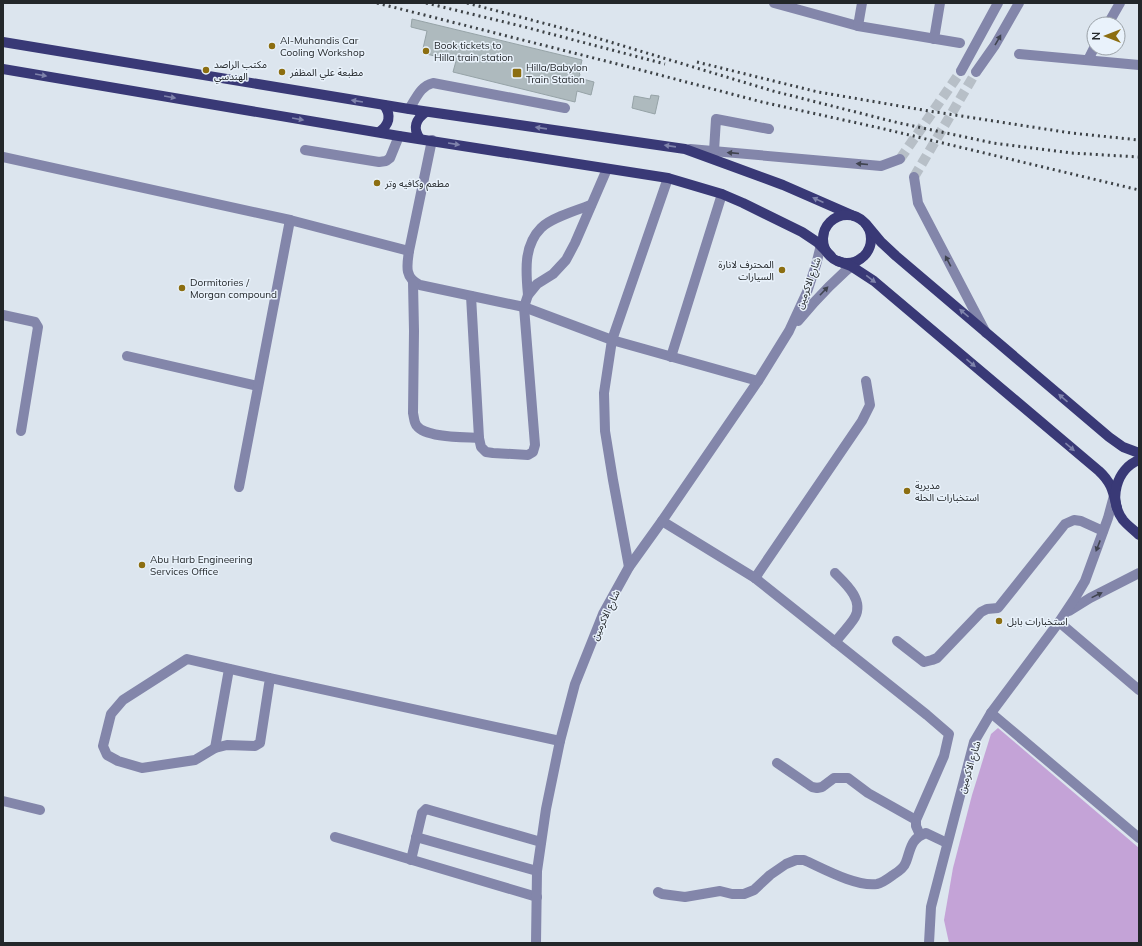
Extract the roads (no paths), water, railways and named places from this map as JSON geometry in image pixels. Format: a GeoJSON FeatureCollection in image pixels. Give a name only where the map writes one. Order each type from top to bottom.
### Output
{"type":"FeatureCollection","features":[{"type":"Feature","properties":{"kind":"main road"},"geometry":{"type":"LineString","coordinates":[[3,42],[426,112],[685,149],[783,185],[861,219],[881,242],[896,256],[1109,437],[1123,447],[1139,453]]}},
{"type":"Feature","properties":{"kind":"main road"},"geometry":{"type":"LineString","coordinates":[[3,69],[399,136],[668,178],[722,194],[802,232],[834,258],[851,266],[874,281],[1099,471],[1106,478],[1112,490],[1117,508],[1123,520],[1139,535]]}},
{"type":"Feature","properties":{"kind":"main road"},"geometry":{"type":"LineString","coordinates":[[379,132],[386,126],[389,119],[384,105]]}},
{"type":"Feature","properties":{"kind":"main road"},"geometry":{"type":"LineString","coordinates":[[420,139],[417,135],[416,125],[419,118],[426,112]]}},
{"type":"Feature","properties":{"kind":"main road"},"geometry":{"type":"LineString","coordinates":[[854,216],[839,216],[832,220],[827,226],[824,233],[824,241],[826,249],[834,258],[845,263],[854,262],[867,253],[871,238],[870,231],[866,224]]}},
{"type":"Feature","properties":{"kind":"main road"},"geometry":{"type":"LineString","coordinates":[[1117,508],[1115,495],[1117,482],[1124,470],[1139,460]]}},
{"type":"Feature","properties":{"kind":"street"},"geometry":{"type":"LineString","coordinates":[[774,3],[858,26],[960,43]]}},
{"type":"Feature","properties":{"kind":"street"},"geometry":{"type":"LineString","coordinates":[[858,26],[862,3]]}},
{"type":"Feature","properties":{"kind":"street"},"geometry":{"type":"LineString","coordinates":[[934,39],[940,3]]}},
{"type":"Feature","properties":{"kind":"street"},"geometry":{"type":"LineString","coordinates":[[961,70],[998,3]]}},
{"type":"Feature","properties":{"kind":"street"},"geometry":{"type":"LineString","coordinates":[[976,72],[995,46],[1019,3]]}},
{"type":"Feature","properties":{"kind":"street"},"geometry":{"type":"LineString","coordinates":[[1113,16],[1120,3]]}},
{"type":"Feature","properties":{"kind":"street"},"geometry":{"type":"LineString","coordinates":[[1019,54],[1139,65]]}},
{"type":"Feature","properties":{"kind":"street"},"geometry":{"type":"LineString","coordinates":[[1088,60],[1090,56]]}},
{"type":"Feature","properties":{"kind":"street"},"geometry":{"type":"LineString","coordinates":[[409,109],[423,87],[433,83],[565,108]]}},
{"type":"Feature","properties":{"kind":"street"},"geometry":{"type":"LineString","coordinates":[[714,151],[716,119],[769,129]]}},
{"type":"Feature","properties":{"kind":"street"},"geometry":{"type":"LineString","coordinates":[[305,150],[379,162],[386,161],[390,158],[399,136]]}},
{"type":"Feature","properties":{"kind":"street"},"geometry":{"type":"LineString","coordinates":[[432,140],[407,264],[409,275],[413,282],[413,413],[416,426],[424,431],[436,435],[479,438]]}},
{"type":"Feature","properties":{"kind":"street"},"geometry":{"type":"LineString","coordinates":[[685,149],[881,166],[900,159]]}},
{"type":"Feature","properties":{"kind":"street"},"geometry":{"type":"LineString","coordinates":[[3,157],[290,220],[409,251]]}},
{"type":"Feature","properties":{"kind":"street"},"geometry":{"type":"LineString","coordinates":[[471,296],[479,438],[481,448],[486,452],[493,454],[528,455],[533,452],[535,445],[524,307],[528,295],[537,284],[553,274],[566,260],[575,243],[607,169]]}},
{"type":"Feature","properties":{"kind":"street"},"geometry":{"type":"LineString","coordinates":[[914,177],[918,203],[986,333]]}},
{"type":"Feature","properties":{"kind":"street"},"geometry":{"type":"LineString","coordinates":[[629,566],[605,431],[604,393],[612,340],[668,178]]}},
{"type":"Feature","properties":{"kind":"street"},"geometry":{"type":"LineString","coordinates":[[671,357],[722,194]]}},
{"type":"Feature","properties":{"kind":"street"},"geometry":{"type":"LineString","coordinates":[[528,295],[526,271],[528,257],[532,240],[541,227],[559,217],[591,205]]}},
{"type":"Feature","properties":{"kind":"street"},"geometry":{"type":"LineString","coordinates":[[239,487],[290,220]]}},
{"type":"Feature","properties":{"kind":"street","name":"شارع الاكرمين"},"geometry":{"type":"LineString","coordinates":[[536,943],[537,871],[546,809],[560,741],[575,684],[603,614],[629,566],[662,521],[758,381],[789,331],[807,292],[824,233]]}},
{"type":"Feature","properties":{"kind":"street","name":"شارع الاكرمين"},"geometry":{"type":"LineString","coordinates":[[789,331],[825,290],[861,258]]}},
{"type":"Feature","properties":{"kind":"street"},"geometry":{"type":"LineString","coordinates":[[413,282],[420,285],[524,307],[612,340],[758,381]]}},
{"type":"Feature","properties":{"kind":"street"},"geometry":{"type":"LineString","coordinates":[[3,315],[30,320],[35,322],[38,327],[21,431]]}},
{"type":"Feature","properties":{"kind":"street"},"geometry":{"type":"LineString","coordinates":[[127,356],[258,386]]}},
{"type":"Feature","properties":{"kind":"street"},"geometry":{"type":"LineString","coordinates":[[755,578],[862,421],[870,405],[866,382]]}},
{"type":"Feature","properties":{"kind":"street","name":"شارع الاكرمين"},"geometry":{"type":"LineString","coordinates":[[929,943],[931,907],[974,742],[991,713],[1061,618],[1085,581],[1108,518],[1117,482]]}},
{"type":"Feature","properties":{"kind":"street"},"geometry":{"type":"LineString","coordinates":[[897,641],[924,662],[937,658],[981,612],[987,609],[998,608],[1065,524],[1074,520],[1103,531]]}},
{"type":"Feature","properties":{"kind":"street"},"geometry":{"type":"LineString","coordinates":[[662,521],[755,578],[949,734],[944,756],[916,820],[916,826],[920,835]]}},
{"type":"Feature","properties":{"kind":"street"},"geometry":{"type":"LineString","coordinates":[[835,573],[850,588],[856,598],[857,607],[856,616],[835,642]]}},
{"type":"Feature","properties":{"kind":"street","name":"شارع الاكرمين"},"geometry":{"type":"LineString","coordinates":[[1061,618],[1090,598],[1139,573]]}},
{"type":"Feature","properties":{"kind":"street"},"geometry":{"type":"LineString","coordinates":[[1061,618],[1139,690]]}},
{"type":"Feature","properties":{"kind":"street"},"geometry":{"type":"LineString","coordinates":[[270,678],[260,743],[254,746],[227,745],[215,748],[195,760],[142,768],[118,761],[107,755],[103,746],[111,714],[123,700],[187,659],[560,741]]}},
{"type":"Feature","properties":{"kind":"street"},"geometry":{"type":"LineString","coordinates":[[215,748],[228,669]]}},
{"type":"Feature","properties":{"kind":"street"},"geometry":{"type":"LineString","coordinates":[[991,713],[1139,838]]}},
{"type":"Feature","properties":{"kind":"street"},"geometry":{"type":"LineString","coordinates":[[777,763],[812,787],[822,787],[834,778],[848,778],[868,793],[916,820]]}},
{"type":"Feature","properties":{"kind":"street"},"geometry":{"type":"LineString","coordinates":[[3,801],[40,810]]}},
{"type":"Feature","properties":{"kind":"street"},"geometry":{"type":"LineString","coordinates":[[411,860],[422,813],[426,809],[541,842]]}},
{"type":"Feature","properties":{"kind":"street"},"geometry":{"type":"LineString","coordinates":[[658,892],[662,894],[685,897],[720,891],[732,894],[744,894],[754,890],[770,875],[786,864],[796,860],[804,860],[852,881],[866,884],[878,884],[898,872],[905,864],[913,842],[920,835],[926,833],[947,843]]}},
{"type":"Feature","properties":{"kind":"street"},"geometry":{"type":"LineString","coordinates":[[334,837],[537,897]]}},
{"type":"Feature","properties":{"kind":"street"},"geometry":{"type":"LineString","coordinates":[[416,837],[537,871]]}},
{"type":"Feature","properties":{"kind":"tunnel"},"geometry":{"type":"LineString","coordinates":[[900,159],[961,71]]}},
{"type":"Feature","properties":{"kind":"tunnel"},"geometry":{"type":"LineString","coordinates":[[914,177],[976,72]]}},
{"type":"Feature","properties":{"kind":"railway"},"geometry":{"type":"LineString","coordinates":[[377,3],[762,102],[880,128],[1139,190]]}},
{"type":"Feature","properties":{"kind":"railway"},"geometry":{"type":"LineString","coordinates":[[426,3],[521,26],[665,64]]}},
{"type":"Feature","properties":{"kind":"railway"},"geometry":{"type":"LineString","coordinates":[[467,3],[577,32],[773,91],[899,123],[993,143],[1071,153],[1139,157]]}},
{"type":"Feature","properties":{"kind":"railway"},"geometry":{"type":"LineString","coordinates":[[697,62],[818,92],[1071,133],[1139,140]]}},
{"type":"Feature","properties":{"kind":"place","name":"Al-Muhandis Car Cooling Workshop"},"geometry":{"type":"Point","coordinates":[272,46]}},
{"type":"Feature","properties":{"kind":"place","name":"Book tickets to Hilla train station"},"geometry":{"type":"Point","coordinates":[426,51]}},
{"type":"Feature","properties":{"kind":"place","name":"مكتب الراصد الهندسي"},"geometry":{"type":"Point","coordinates":[206,70]}},
{"type":"Feature","properties":{"kind":"place","name":"مطبعة علي المظفر"},"geometry":{"type":"Point","coordinates":[282,72]}},
{"type":"Feature","properties":{"kind":"place","name":"Hilla/Babylon Train Station"},"geometry":{"type":"Point","coordinates":[517,73]}},
{"type":"Feature","properties":{"kind":"place","name":"مطعم وكافيه وتر"},"geometry":{"type":"Point","coordinates":[377,183]}},
{"type":"Feature","properties":{"kind":"place","name":"المحترف لانارة السيارات"},"geometry":{"type":"Point","coordinates":[782,270]}},
{"type":"Feature","properties":{"kind":"place","name":"Dormitories / Morgan compound"},"geometry":{"type":"Point","coordinates":[182,288]}},
{"type":"Feature","properties":{"kind":"place","name":"مديرية استخبارات الحلة"},"geometry":{"type":"Point","coordinates":[907,491]}},
{"type":"Feature","properties":{"kind":"place","name":"Abu Harb Engineering Services Office"},"geometry":{"type":"Point","coordinates":[142,565]}},
{"type":"Feature","properties":{"kind":"place","name":"استخبارات بابل"},"geometry":{"type":"Point","coordinates":[999,621]}}]}
